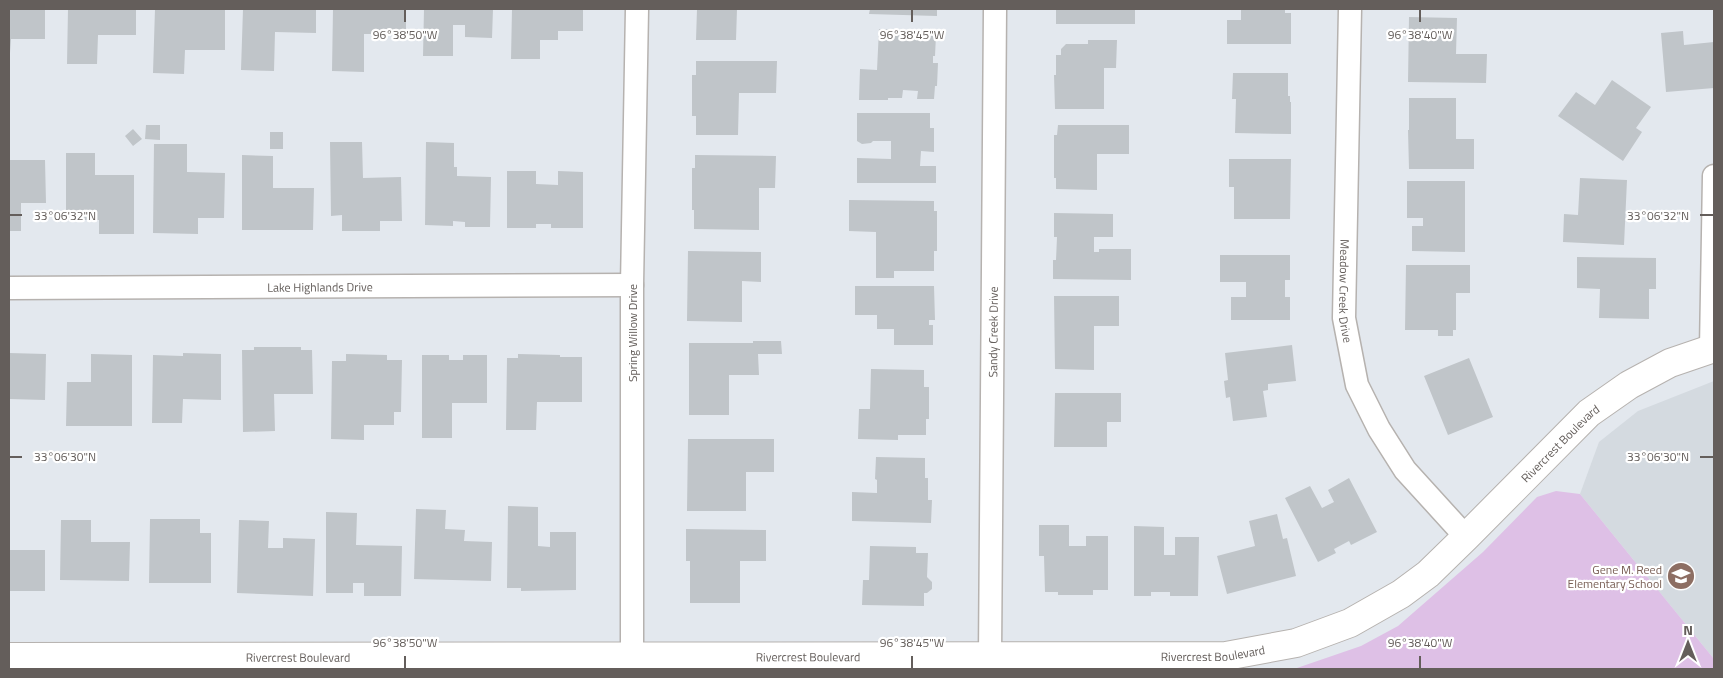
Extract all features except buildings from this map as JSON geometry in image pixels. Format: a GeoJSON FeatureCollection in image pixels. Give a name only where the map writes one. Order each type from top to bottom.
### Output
{"type":"FeatureCollection","features":[{"type":"Feature","properties":{"kind":"street","name":"Spring Willow Drive"},"geometry":{"type":"LineString","coordinates":[[632,657],[632,285],[637,9]]}},
{"type":"Feature","properties":{"kind":"street","name":"Sandy Creek Drive"},"geometry":{"type":"LineString","coordinates":[[990,656],[995,9]]}},
{"type":"Feature","properties":{"kind":"street","name":"Meadow Creek Drive"},"geometry":{"type":"LineString","coordinates":[[1350,9],[1344,318],[1357,386],[1379,429],[1405,470],[1466,537]]}},
{"type":"Feature","properties":{"kind":"street"},"geometry":{"type":"LineString","coordinates":[[1712,349],[1714,176]]}},
{"type":"Feature","properties":{"kind":"street","name":"Lake Highlands Drive"},"geometry":{"type":"LineString","coordinates":[[9,288],[632,285]]}},
{"type":"Feature","properties":{"kind":"street","name":"Rivercrest Boulevard"},"geometry":{"type":"LineString","coordinates":[[9,657],[1226,656],[1296,643],[1350,623],[1401,594],[1428,574],[1589,413],[1628,385],[1670,363],[1712,349]]}},
{"type":"Feature","properties":{"kind":"shaded area","name":"Gene M. Reed Elementary School"},"geometry":{"type":"Polygon","coordinates":[[[1714,381],[1714,659],[1580,494],[1599,442],[1638,411],[1714,381]]]}},
{"type":"Feature","properties":{"kind":"shaded area"},"geometry":{"type":"Polygon","coordinates":[[[1556,491],[1580,494],[1714,659],[1714,669],[1294,669],[1361,646],[1398,626],[1483,552],[1537,497],[1556,491]]]}},
{"type":"Feature","properties":{"kind":"place","name":"Gene M. Reed Elementary School"},"geometry":{"type":"Point","coordinates":[1681,576]}}]}
